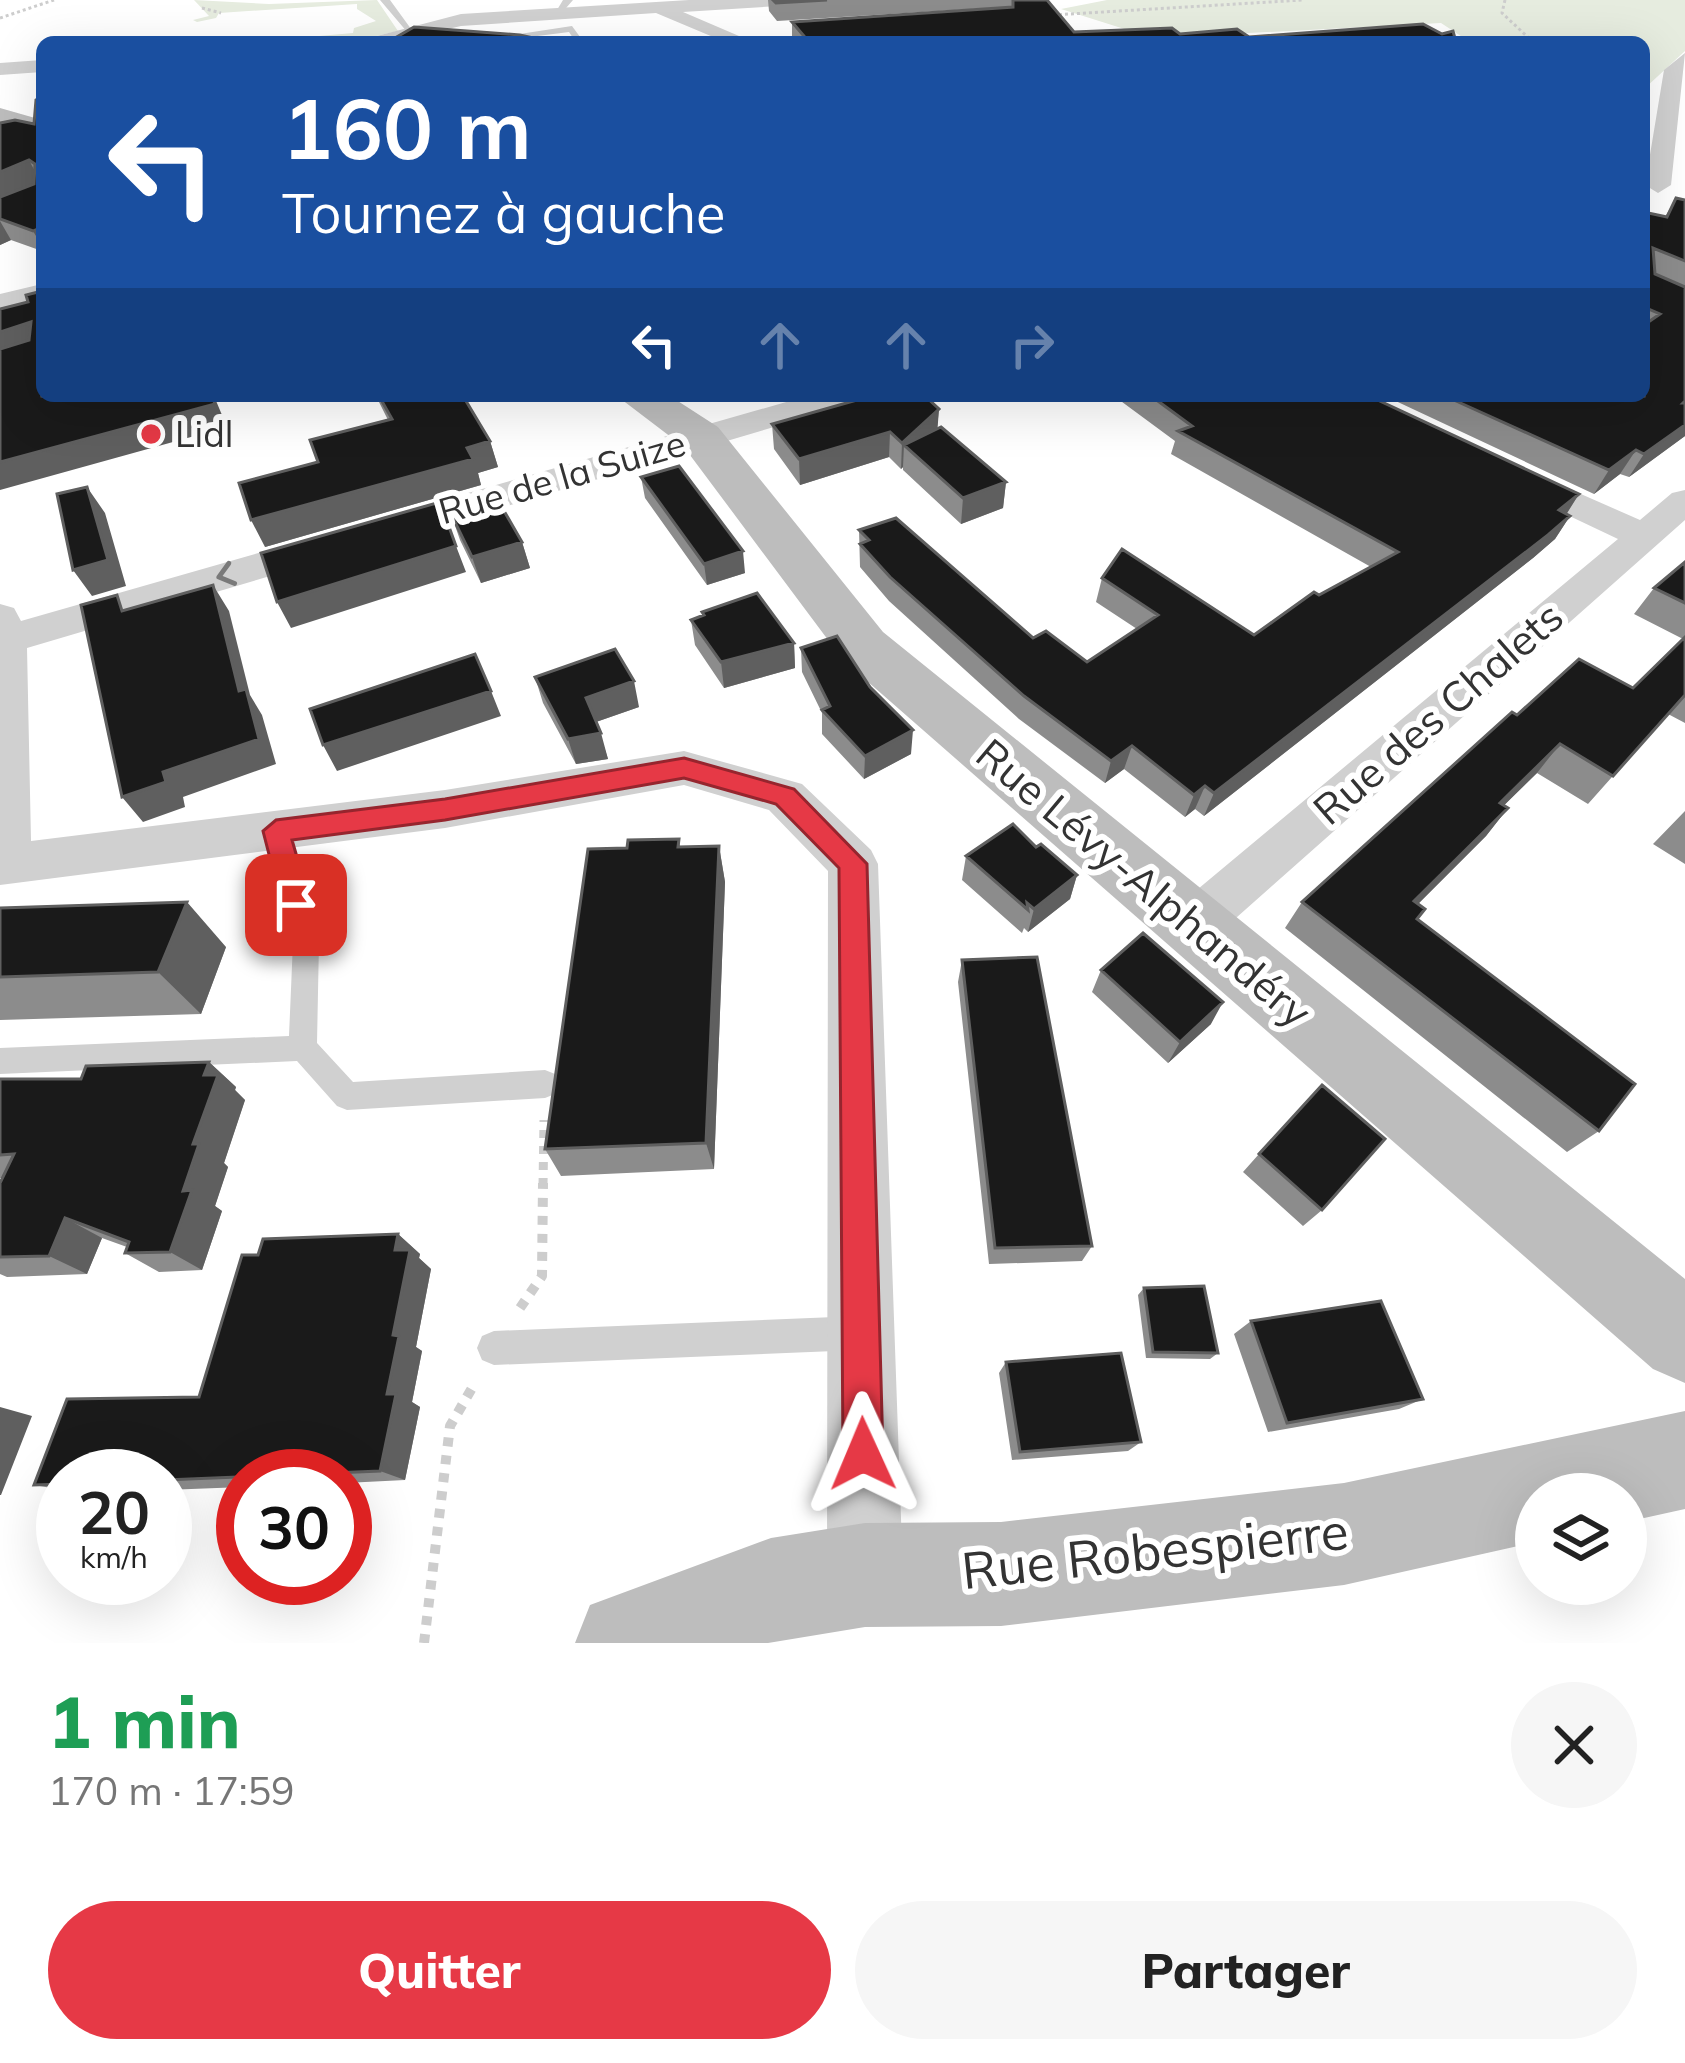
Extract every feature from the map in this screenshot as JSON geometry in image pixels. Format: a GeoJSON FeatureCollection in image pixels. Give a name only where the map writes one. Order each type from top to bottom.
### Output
{"type":"FeatureCollection","features":[{"type":"Feature","properties":{"kind":"street"},"geometry":{"type":"LineString","coordinates":[[390,36],[461,20],[562,7],[659,9],[778,0]]}},
{"type":"Feature","properties":{"kind":"street"},"geometry":{"type":"LineString","coordinates":[[723,36],[761,2]]}},
{"type":"Feature","properties":{"kind":"street"},"geometry":{"type":"LineString","coordinates":[[659,9],[720,36]]}},
{"type":"Feature","properties":{"kind":"street"},"geometry":{"type":"LineString","coordinates":[[732,36],[764,33]]}},
{"type":"Feature","properties":{"kind":"street"},"geometry":{"type":"LineString","coordinates":[[1658,185],[1675,70],[1685,58]]}},
{"type":"Feature","properties":{"kind":"street"},"geometry":{"type":"LineString","coordinates":[[0,69],[36,66]]}},
{"type":"Feature","properties":{"kind":"street"},"geometry":{"type":"LineString","coordinates":[[0,303],[36,294]]}},
{"type":"Feature","properties":{"kind":"street","name":"Rue Lévy-Alphandéry"},"geometry":{"type":"LineString","coordinates":[[649,402],[701,437],[862,646],[1685,1337]]}},
{"type":"Feature","properties":{"kind":"street","name":"Rue de la Suize"},"geometry":{"type":"LineString","coordinates":[[3,629],[822,402]]}},
{"type":"Feature","properties":{"kind":"street"},"geometry":{"type":"LineString","coordinates":[[1496,466],[1643,536]]}},
{"type":"Feature","properties":{"kind":"street","name":"Rue des Chalets"},"geometry":{"type":"LineString","coordinates":[[1192,925],[1685,501]]}},
{"type":"Feature","properties":{"kind":"street"},"geometry":{"type":"LineString","coordinates":[[3,629],[4,865],[445,809],[684,768],[785,797],[853,864],[865,1575]]}},
{"type":"Feature","properties":{"kind":"street","name":"Rue Robespierre"},"geometry":{"type":"LineString","coordinates":[[628,1643],[771,1590],[865,1575],[1001,1574],[1344,1534],[1685,1460]]}},
{"type":"Feature","properties":{"kind":"lane"},"geometry":{"type":"LineString","coordinates":[[385,0],[411,31]]}},
{"type":"Feature","properties":{"kind":"lane"},"geometry":{"type":"LineString","coordinates":[[519,36],[572,29],[576,36]]}},
{"type":"Feature","properties":{"kind":"lane"},"geometry":{"type":"LineString","coordinates":[[276,831],[306,942],[303,1048],[347,1096],[545,1084]]}},
{"type":"Feature","properties":{"kind":"lane"},"geometry":{"type":"LineString","coordinates":[[0,1061],[303,1048]]}},
{"type":"Feature","properties":{"kind":"lane"},"geometry":{"type":"LineString","coordinates":[[494,1348],[861,1334]]}},
{"type":"Feature","properties":{"kind":"path"},"geometry":{"type":"LineString","coordinates":[[0,17],[54,0]]}},
{"type":"Feature","properties":{"kind":"path"},"geometry":{"type":"LineString","coordinates":[[1046,15],[1304,0]]}},
{"type":"Feature","properties":{"kind":"path"},"geometry":{"type":"LineString","coordinates":[[1505,0],[1502,13],[1506,21],[1525,36]]}},
{"type":"Feature","properties":{"kind":"path"},"geometry":{"type":"LineString","coordinates":[[202,8],[221,13]]}},
{"type":"Feature","properties":{"kind":"shaded area"},"geometry":{"type":"Polygon","coordinates":[[[194,0],[269,4],[377,0],[398,31],[376,36],[319,36],[353,33],[354,28],[376,21],[357,9],[357,4],[219,13],[216,18],[193,20],[209,16],[194,0]]]}},
{"type":"Feature","properties":{"kind":"shaded area"},"geometry":{"type":"Polygon","coordinates":[[[1107,0],[1685,0],[1685,51],[1650,83],[1650,36],[1461,36],[1441,23],[1147,36],[1061,9],[1107,0]]]}},
{"type":"Feature","properties":{"kind":"building"},"geometry":{"type":"Polygon","coordinates":[[[1013,0],[1047,0],[1074,32],[1172,28],[1180,34],[1237,29],[1248,36],[804,36],[792,22],[1013,7],[1013,0]]]}},
{"type":"Feature","properties":{"kind":"building"},"geometry":{"type":"Polygon","coordinates":[[[1423,24],[1442,34],[1453,31],[1454,36],[1262,36],[1423,24]]]}},
{"type":"Feature","properties":{"kind":"building"},"geometry":{"type":"Polygon","coordinates":[[[414,27],[524,36],[398,36],[414,27]]]}},
{"type":"Feature","properties":{"kind":"building"},"geometry":{"type":"Polygon","coordinates":[[[36,100],[36,230],[33,231],[0,219],[0,197],[34,184],[35,164],[29,160],[0,172],[0,123],[34,124],[36,100]]]}},
{"type":"Feature","properties":{"kind":"building"},"geometry":{"type":"Polygon","coordinates":[[[1676,198],[1685,200],[1685,261],[1653,248],[1655,274],[1685,287],[1685,425],[1644,454],[1636,450],[1609,470],[1458,402],[1650,402],[1650,321],[1660,314],[1650,310],[1650,213],[1667,217],[1676,198]]]}},
{"type":"Feature","properties":{"kind":"building"},"geometry":{"type":"Polygon","coordinates":[[[36,292],[36,402],[215,404],[0,462],[0,349],[29,340],[31,322],[0,332],[0,309],[28,302],[26,295],[36,292]]]}},
{"type":"Feature","properties":{"kind":"building"},"geometry":{"type":"Polygon","coordinates":[[[382,402],[467,402],[490,441],[467,448],[473,459],[251,520],[239,483],[318,462],[310,440],[392,419],[382,402]]]}},
{"type":"Feature","properties":{"kind":"building"},"geometry":{"type":"Polygon","coordinates":[[[850,402],[931,402],[939,409],[902,443],[890,432],[799,459],[772,424],[850,402]]]}},
{"type":"Feature","properties":{"kind":"building"},"geometry":{"type":"Polygon","coordinates":[[[1159,402],[1382,402],[1579,494],[1559,510],[1570,516],[1548,535],[1214,793],[1205,786],[1194,795],[1132,746],[1111,761],[1024,696],[890,577],[860,544],[869,540],[859,530],[896,518],[1033,638],[1046,631],[1087,662],[1158,615],[1102,578],[1122,549],[1254,635],[1314,592],[1319,595],[1398,552],[1178,431],[1192,426],[1159,402]]]}},
{"type":"Feature","properties":{"kind":"building"},"geometry":{"type":"Polygon","coordinates":[[[941,427],[1006,482],[963,498],[904,445],[941,427]]]}},
{"type":"Feature","properties":{"kind":"building"},"geometry":{"type":"Polygon","coordinates":[[[679,466],[743,551],[704,564],[641,477],[679,466]]]}},
{"type":"Feature","properties":{"kind":"building"},"geometry":{"type":"Polygon","coordinates":[[[87,487],[108,560],[73,570],[57,494],[87,487]]]}},
{"type":"Feature","properties":{"kind":"building"},"geometry":{"type":"Polygon","coordinates":[[[440,502],[456,546],[277,602],[261,553],[440,502]]]}},
{"type":"Feature","properties":{"kind":"building"},"geometry":{"type":"Polygon","coordinates":[[[500,504],[522,542],[472,557],[451,514],[500,504]]]}},
{"type":"Feature","properties":{"kind":"building"},"geometry":{"type":"Polygon","coordinates":[[[1685,562],[1685,603],[1654,588],[1685,562]]]}},
{"type":"Feature","properties":{"kind":"building"},"geometry":{"type":"Polygon","coordinates":[[[213,585],[239,691],[246,689],[259,739],[163,772],[166,782],[122,797],[81,605],[117,595],[122,611],[213,585]]]}},
{"type":"Feature","properties":{"kind":"building"},"geometry":{"type":"Polygon","coordinates":[[[757,593],[794,643],[721,662],[691,620],[757,593]]]}},
{"type":"Feature","properties":{"kind":"building"},"geometry":{"type":"Polygon","coordinates":[[[837,636],[870,687],[913,730],[865,756],[822,710],[830,706],[801,648],[837,636]]]}},
{"type":"Feature","properties":{"kind":"building"},"geometry":{"type":"Polygon","coordinates":[[[1685,637],[1685,695],[1613,776],[1560,744],[1500,803],[1508,808],[1414,901],[1425,909],[1417,919],[1635,1084],[1599,1131],[1302,902],[1512,712],[1517,715],[1579,659],[1633,688],[1685,637]]]}},
{"type":"Feature","properties":{"kind":"building"},"geometry":{"type":"Polygon","coordinates":[[[615,649],[634,681],[586,698],[601,733],[568,739],[535,677],[615,649]]]}},
{"type":"Feature","properties":{"kind":"building"},"geometry":{"type":"Polygon","coordinates":[[[475,654],[491,691],[323,745],[310,709],[475,654]]]}},
{"type":"Feature","properties":{"kind":"building"},"geometry":{"type":"Polygon","coordinates":[[[1013,824],[1036,847],[1041,844],[1077,875],[1034,909],[1027,903],[1028,910],[966,856],[1013,824]]]}},
{"type":"Feature","properties":{"kind":"building"},"geometry":{"type":"Polygon","coordinates":[[[679,839],[678,847],[719,846],[706,1143],[545,1149],[588,849],[627,848],[628,840],[679,839]]]}},
{"type":"Feature","properties":{"kind":"building"},"geometry":{"type":"Polygon","coordinates":[[[187,902],[158,972],[0,977],[0,908],[187,902]]]}},
{"type":"Feature","properties":{"kind":"building"},"geometry":{"type":"Polygon","coordinates":[[[1143,933],[1223,1002],[1180,1042],[1101,970],[1143,933]]]}},
{"type":"Feature","properties":{"kind":"building"},"geometry":{"type":"Polygon","coordinates":[[[1037,957],[1092,1246],[995,1248],[962,960],[1037,957]]]}},
{"type":"Feature","properties":{"kind":"building"},"geometry":{"type":"Polygon","coordinates":[[[209,1062],[204,1075],[218,1075],[193,1144],[199,1144],[183,1191],[192,1190],[170,1252],[125,1253],[129,1242],[65,1218],[49,1256],[0,1257],[0,1183],[14,1154],[0,1155],[0,1079],[81,1079],[86,1066],[209,1062]]]}},
{"type":"Feature","properties":{"kind":"building"},"geometry":{"type":"Polygon","coordinates":[[[1322,1085],[1385,1139],[1322,1210],[1259,1154],[1322,1085]]]}},
{"type":"Feature","properties":{"kind":"building"},"geometry":{"type":"Polygon","coordinates":[[[398,1234],[395,1250],[410,1250],[387,1394],[396,1394],[380,1471],[372,1471],[372,1449],[216,1449],[216,1478],[192,1479],[192,1449],[48,1449],[67,1399],[199,1397],[242,1255],[258,1255],[263,1239],[398,1234]]]}},
{"type":"Feature","properties":{"kind":"building"},"geometry":{"type":"Polygon","coordinates":[[[1204,1286],[1218,1353],[1153,1352],[1144,1288],[1204,1286]]]}},
{"type":"Feature","properties":{"kind":"building"},"geometry":{"type":"Polygon","coordinates":[[[1381,1301],[1423,1399],[1287,1423],[1251,1321],[1381,1301]]]}},
{"type":"Feature","properties":{"kind":"building"},"geometry":{"type":"Polygon","coordinates":[[[1121,1353],[1141,1442],[1020,1452],[1006,1362],[1121,1353]]]}},
{"type":"Feature","properties":{"kind":"place","name":"Lidl"},"geometry":{"type":"Point","coordinates":[151,434]}},
{"type":"Feature","properties":{"kind":"route"},"geometry":{"type":"LineString","coordinates":[[296,905],[276,831],[445,809],[684,768],[785,797],[853,864],[863,1454]]}}]}
